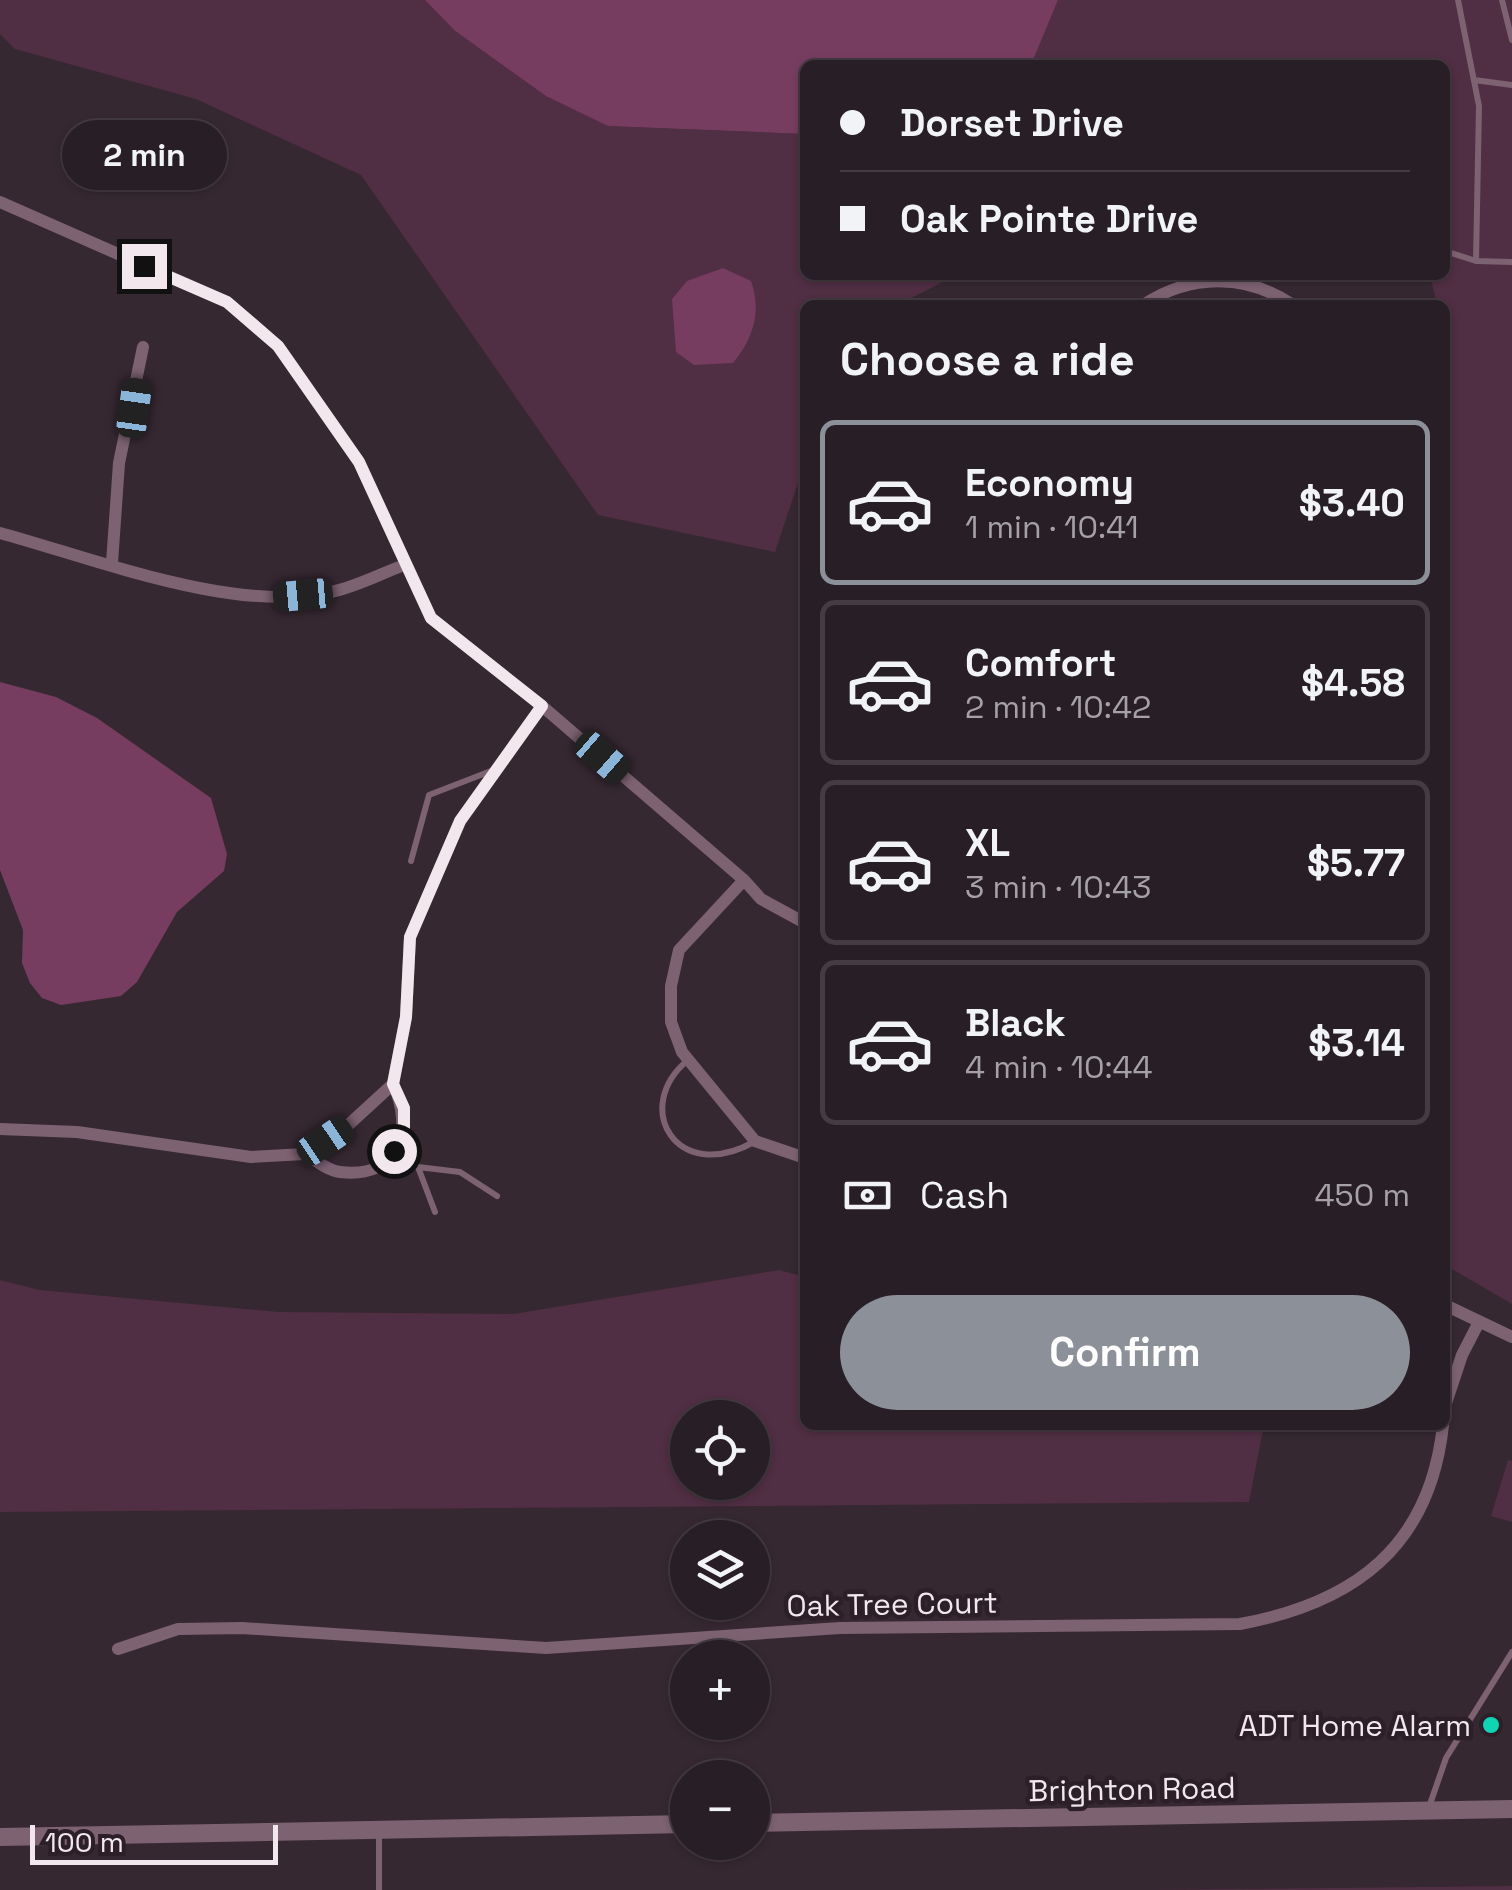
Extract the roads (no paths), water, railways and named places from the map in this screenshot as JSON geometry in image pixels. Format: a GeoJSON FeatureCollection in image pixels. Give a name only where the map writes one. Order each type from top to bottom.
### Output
{"type":"FeatureCollection","features":[{"type":"Feature","properties":{"kind":"street"},"geometry":{"type":"LineString","coordinates":[[0,202],[227,302],[258,326],[278,346],[359,462],[431,618],[542,706],[744,880],[761,900],[800,920]]}},
{"type":"Feature","properties":{"kind":"street"},"geometry":{"type":"LineString","coordinates":[[1151,300],[1172,286],[1205,280]]}},
{"type":"Feature","properties":{"kind":"street"},"geometry":{"type":"LineString","coordinates":[[1216,280],[1262,288],[1285,300]]}},
{"type":"Feature","properties":{"kind":"street"},"geometry":{"type":"LineString","coordinates":[[112,563],[119,463],[142,347]]}},
{"type":"Feature","properties":{"kind":"street"},"geometry":{"type":"LineString","coordinates":[[0,534],[228,594],[274,598],[332,592],[404,565]]}},
{"type":"Feature","properties":{"kind":"street"},"geometry":{"type":"LineString","coordinates":[[305,1154],[336,1172],[366,1171],[387,1161],[404,1137],[404,1108],[393,1084],[406,1017],[410,937],[460,821],[542,706]]}},
{"type":"Feature","properties":{"kind":"street"},"geometry":{"type":"LineString","coordinates":[[744,880],[679,950],[671,986],[671,1022],[688,1060],[755,1142],[800,1156]]}},
{"type":"Feature","properties":{"kind":"street"},"geometry":{"type":"LineString","coordinates":[[0,1128],[77,1132],[251,1157],[305,1154],[344,1128],[393,1084]]}},
{"type":"Feature","properties":{"kind":"street"},"geometry":{"type":"LineString","coordinates":[[1450,1307],[1512,1337]]}},
{"type":"Feature","properties":{"kind":"street"},"geometry":{"type":"LineString","coordinates":[[1450,1391],[1462,1355],[1480,1322]]}},
{"type":"Feature","properties":{"kind":"street","name":"Oak Tree Court"},"geometry":{"type":"LineString","coordinates":[[118,1649],[178,1630],[242,1628],[546,1648],[840,1628],[1240,1624],[1310,1608],[1338,1595],[1378,1564],[1421,1509],[1439,1460],[1442,1430]]}},
{"type":"Feature","properties":{"kind":"street","name":"Brighton Road"},"geometry":{"type":"LineString","coordinates":[[770,1823],[1512,1809]]}},
{"type":"Feature","properties":{"kind":"street"},"geometry":{"type":"LineString","coordinates":[[0,1836],[670,1824]]}},
{"type":"Feature","properties":{"kind":"lane"},"geometry":{"type":"LineString","coordinates":[[1458,0],[1479,106],[1476,261]]}},
{"type":"Feature","properties":{"kind":"lane"},"geometry":{"type":"LineString","coordinates":[[1502,0],[1512,40]]}},
{"type":"Feature","properties":{"kind":"lane"},"geometry":{"type":"LineString","coordinates":[[1473,80],[1512,85]]}},
{"type":"Feature","properties":{"kind":"lane"},"geometry":{"type":"LineString","coordinates":[[1450,253],[1476,261],[1512,262]]}},
{"type":"Feature","properties":{"kind":"lane"},"geometry":{"type":"LineString","coordinates":[[411,861],[429,795],[492,771]]}},
{"type":"Feature","properties":{"kind":"lane"},"geometry":{"type":"LineString","coordinates":[[688,1060],[669,1076],[664,1089],[668,1128],[678,1146],[703,1158],[724,1156],[755,1142]]}},
{"type":"Feature","properties":{"kind":"lane"},"geometry":{"type":"LineString","coordinates":[[394,1151],[418,1167],[460,1172],[497,1196]]}},
{"type":"Feature","properties":{"kind":"lane"},"geometry":{"type":"LineString","coordinates":[[418,1167],[436,1212]]}},
{"type":"Feature","properties":{"kind":"lane"},"geometry":{"type":"LineString","coordinates":[[1427,1811],[1446,1758],[1512,1652]]}},
{"type":"Feature","properties":{"kind":"lane"},"geometry":{"type":"LineString","coordinates":[[379,1830],[379,1890]]}},
{"type":"Feature","properties":{"kind":"place","name":"ADT Home Alarm"},"geometry":{"type":"Point","coordinates":[1491,1725]}}]}
